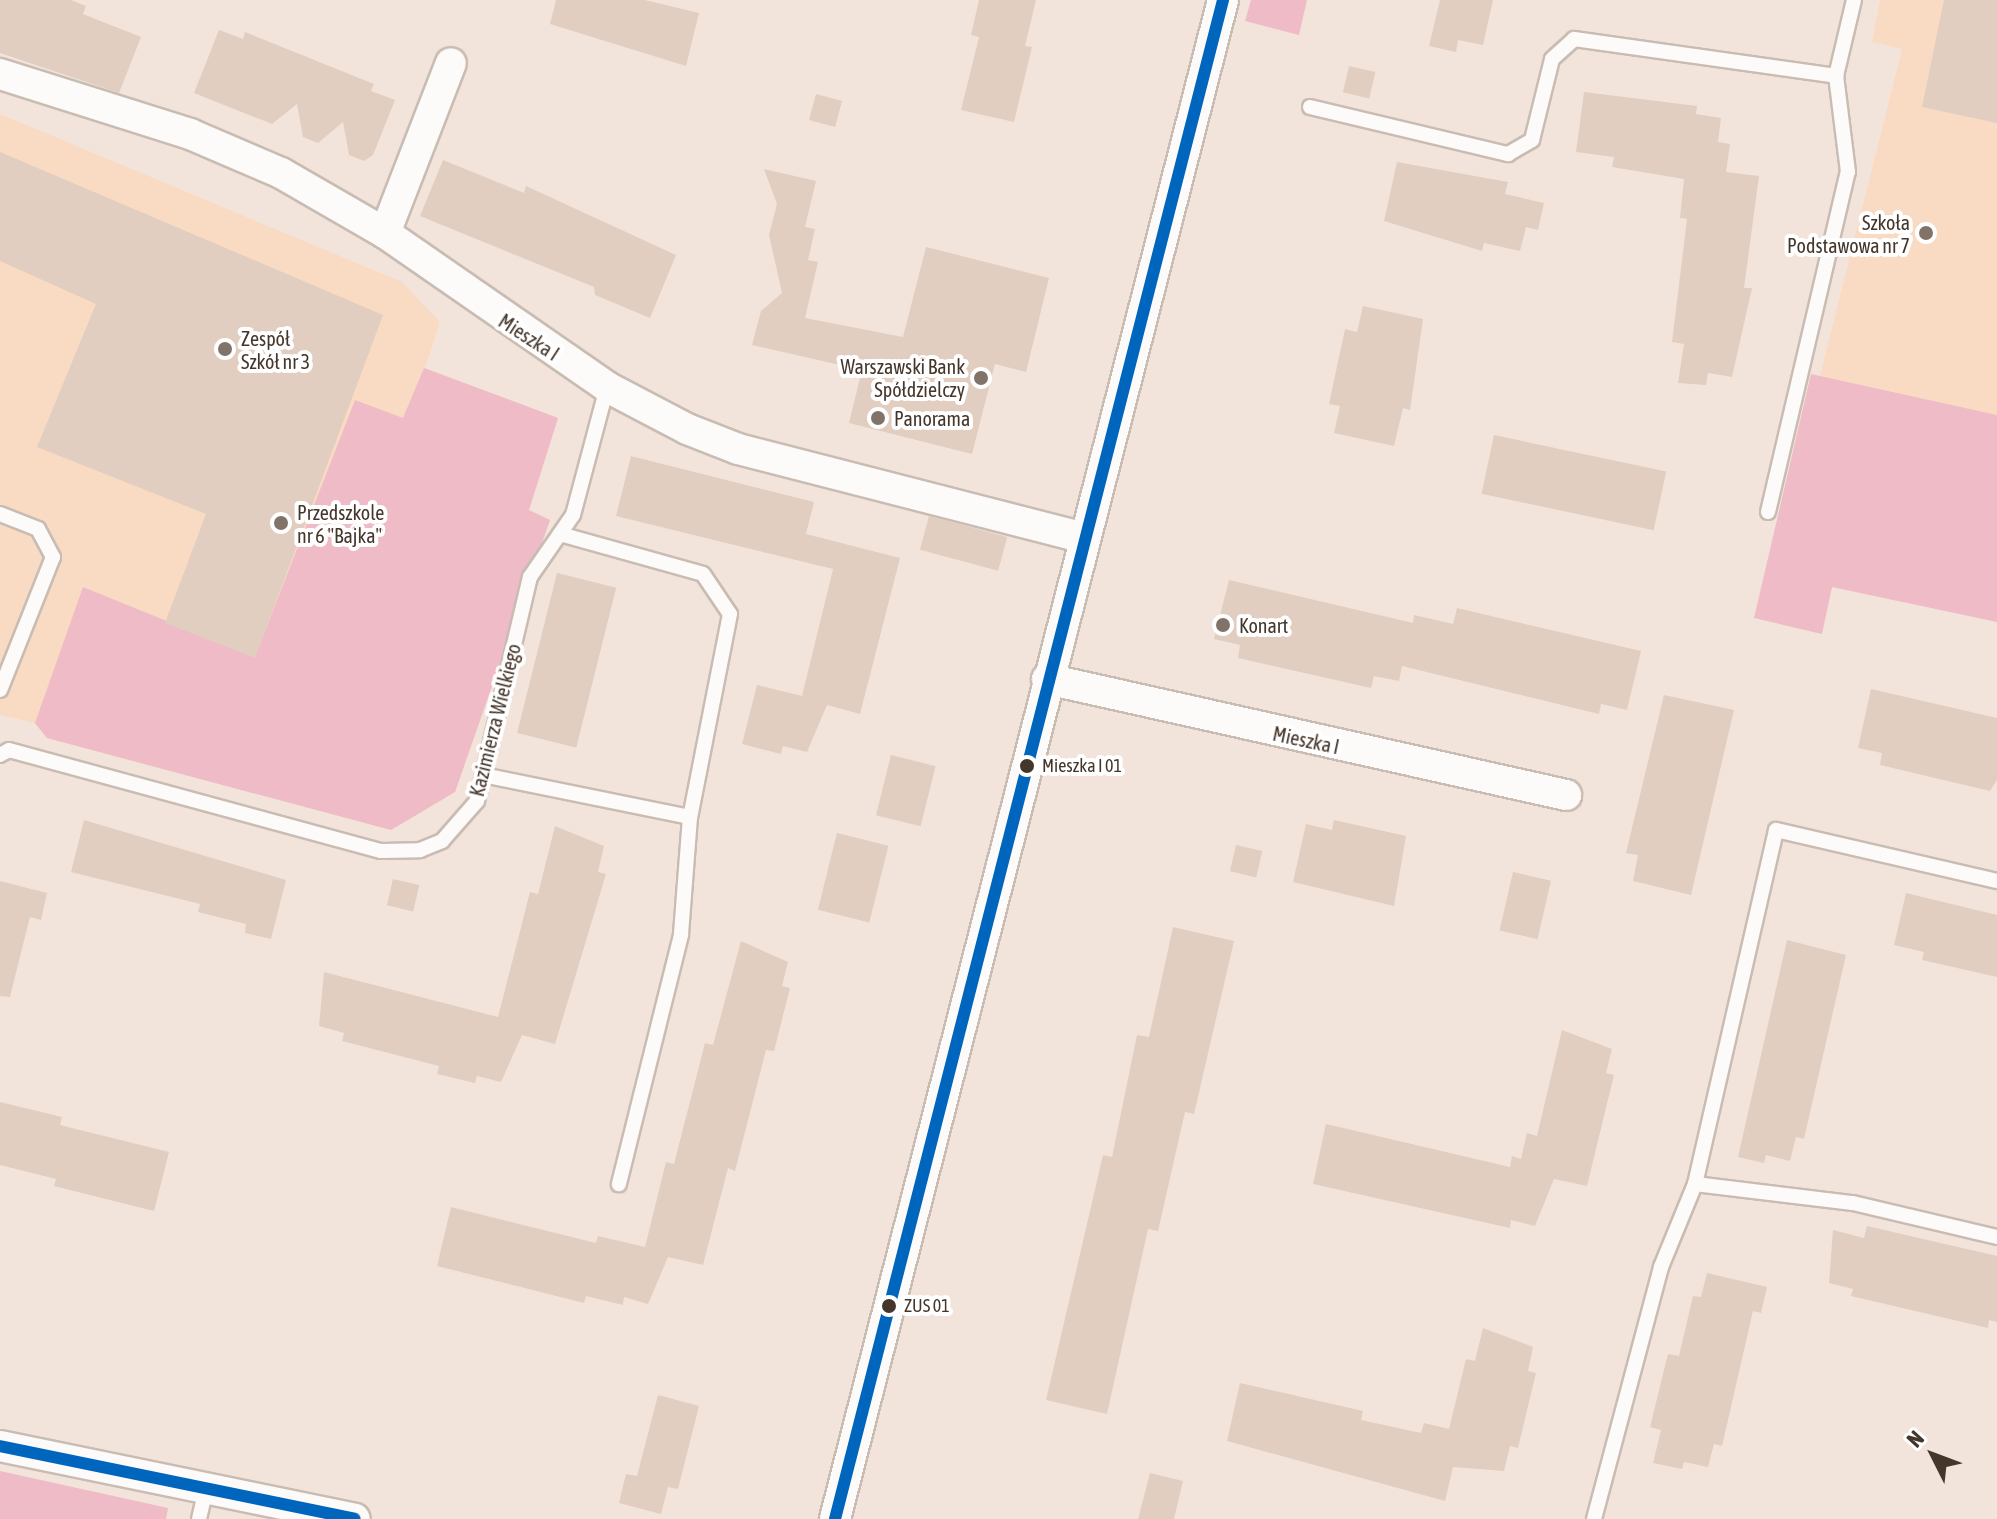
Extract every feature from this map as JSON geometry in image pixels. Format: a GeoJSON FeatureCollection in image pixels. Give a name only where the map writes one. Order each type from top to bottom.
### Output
{"type":"FeatureCollection","features":[{"type":"Feature","properties":{"kind":"street"},"geometry":{"type":"LineString","coordinates":[[835,1519],[1047,679],[1223,0]]}},
{"type":"Feature","properties":{"kind":"street"},"geometry":{"type":"LineString","coordinates":[[385,233],[451,63]]}},
{"type":"Feature","properties":{"kind":"street","name":"Mieszka I"},"geometry":{"type":"LineString","coordinates":[[0,74],[190,134],[281,173],[385,233],[607,387],[738,449],[1085,538]]}},
{"type":"Feature","properties":{"kind":"street","name":"Mieszka I"},"geometry":{"type":"LineString","coordinates":[[1047,679],[1566,795]]}},
{"type":"Feature","properties":{"kind":"street"},"geometry":{"type":"LineString","coordinates":[[0,1446],[355,1519]]}},
{"type":"Feature","properties":{"kind":"lane"},"geometry":{"type":"LineString","coordinates":[[1768,512],[1848,172],[1836,76],[1854,0]]}},
{"type":"Feature","properties":{"kind":"lane"},"geometry":{"type":"LineString","coordinates":[[1310,107],[1508,154],[1532,140],[1552,59],[1574,39],[1836,76]]}},
{"type":"Feature","properties":{"kind":"lane","name":"Kazimierza Wielkiego"},"geometry":{"type":"LineString","coordinates":[[0,755],[9,750],[381,851],[420,850],[442,841],[477,801],[530,577],[573,515],[607,387]]}},
{"type":"Feature","properties":{"kind":"lane"},"geometry":{"type":"LineString","coordinates":[[0,514],[38,529],[53,557],[0,690]]}},
{"type":"Feature","properties":{"kind":"lane"},"geometry":{"type":"LineString","coordinates":[[560,534],[703,574],[730,614],[690,817],[681,935],[619,1184]]}},
{"type":"Feature","properties":{"kind":"lane"},"geometry":{"type":"LineString","coordinates":[[483,775],[690,817]]}},
{"type":"Feature","properties":{"kind":"lane"},"geometry":{"type":"LineString","coordinates":[[1594,1519],[1661,1267],[1695,1184],[1776,830],[1997,881]]}},
{"type":"Feature","properties":{"kind":"lane"},"geometry":{"type":"LineString","coordinates":[[1695,1184],[1853,1203],[1997,1237]]}},
{"type":"Feature","properties":{"kind":"lane"},"geometry":{"type":"LineString","coordinates":[[199,1519],[206,1488]]}},
{"type":"Feature","properties":{"kind":"shaded area"},"geometry":{"type":"Polygon","coordinates":[[[1251,0],[1307,0],[1299,35],[1245,21],[1251,0]]]}},
{"type":"Feature","properties":{"kind":"shaded area","name":"Szkoła Podstawowa nr 7"},"geometry":{"type":"Polygon","coordinates":[[[1880,0],[1997,0],[1997,415],[1820,376],[1902,49],[1872,42],[1880,0]]]}},
{"type":"Feature","properties":{"kind":"shaded area"},"geometry":{"type":"Polygon","coordinates":[[[0,114],[402,282],[440,322],[425,368],[558,418],[529,510],[550,520],[455,792],[391,830],[47,738],[35,723],[0,715],[0,114]]]}},
{"type":"Feature","properties":{"kind":"shaded area"},"geometry":{"type":"Polygon","coordinates":[[[424,368],[558,418],[529,510],[550,520],[455,792],[391,830],[47,738],[35,723],[83,587],[255,657],[355,400],[403,418],[424,368]]]}},
{"type":"Feature","properties":{"kind":"shaded area"},"geometry":{"type":"Polygon","coordinates":[[[1811,374],[1997,415],[1997,622],[1832,587],[1822,634],[1754,618],[1811,374]]]}},
{"type":"Feature","properties":{"kind":"shaded area"},"geometry":{"type":"Polygon","coordinates":[[[0,1471],[168,1508],[166,1519],[0,1519],[0,1471]]]}},
{"type":"Feature","properties":{"kind":"building"},"geometry":{"type":"Polygon","coordinates":[[[0,0],[71,0],[86,6],[83,14],[141,37],[119,93],[0,53],[0,0]]]}},
{"type":"Feature","properties":{"kind":"building"},"geometry":{"type":"Polygon","coordinates":[[[556,0],[645,0],[699,13],[686,66],[550,24],[556,0]]]}},
{"type":"Feature","properties":{"kind":"building"},"geometry":{"type":"Polygon","coordinates":[[[979,0],[1036,0],[1025,46],[1032,47],[1014,122],[961,110],[979,37],[971,35],[979,0]]]}},
{"type":"Feature","properties":{"kind":"building"},"geometry":{"type":"Polygon","coordinates":[[[1440,0],[1493,0],[1483,45],[1458,40],[1456,52],[1429,46],[1440,0]]]}},
{"type":"Feature","properties":{"kind":"building"},"geometry":{"type":"Polygon","coordinates":[[[1944,0],[1997,0],[1997,123],[1922,107],[1944,0]]]}},
{"type":"Feature","properties":{"kind":"building"},"geometry":{"type":"Polygon","coordinates":[[[219,30],[243,39],[245,32],[374,84],[371,91],[395,100],[373,155],[364,161],[349,155],[343,122],[318,143],[303,137],[297,104],[272,124],[194,93],[219,30]]]}},
{"type":"Feature","properties":{"kind":"building"},"geometry":{"type":"Polygon","coordinates":[[[1349,66],[1375,72],[1369,98],[1343,92],[1349,66]]]}},
{"type":"Feature","properties":{"kind":"building"},"geometry":{"type":"Polygon","coordinates":[[[1584,92],[1697,106],[1696,114],[1721,118],[1718,142],[1730,144],[1726,172],[1759,176],[1744,288],[1752,288],[1732,377],[1708,373],[1706,385],[1678,383],[1684,344],[1672,342],[1687,219],[1680,218],[1684,179],[1612,167],[1614,157],[1576,152],[1584,92]]]}},
{"type":"Feature","properties":{"kind":"building"},"geometry":{"type":"Polygon","coordinates":[[[816,94],[842,101],[835,127],[809,120],[816,94]]]}},
{"type":"Feature","properties":{"kind":"building","name":"Zespół Szkół nr 3"},"geometry":{"type":"Polygon","coordinates":[[[0,152],[383,315],[255,658],[165,623],[206,514],[37,447],[96,304],[0,261],[0,152]]]}},
{"type":"Feature","properties":{"kind":"building"},"geometry":{"type":"Polygon","coordinates":[[[443,160],[524,193],[526,186],[676,255],[650,318],[595,295],[594,287],[420,216],[443,160]]]}},
{"type":"Feature","properties":{"kind":"building"},"geometry":{"type":"Polygon","coordinates":[[[1397,162],[1508,182],[1505,194],[1544,203],[1538,230],[1526,227],[1520,251],[1484,243],[1482,251],[1384,221],[1397,162]]]}},
{"type":"Feature","properties":{"kind":"building"},"geometry":{"type":"Polygon","coordinates":[[[764,169],[816,181],[805,227],[815,229],[808,260],[818,262],[805,318],[903,337],[926,247],[1049,278],[1026,372],[995,364],[972,454],[849,423],[862,370],[752,345],[761,311],[782,293],[769,235],[777,204],[764,169]]]}},
{"type":"Feature","properties":{"kind":"building"},"geometry":{"type":"Polygon","coordinates":[[[1363,306],[1423,319],[1410,410],[1403,408],[1394,446],[1334,433],[1340,406],[1329,404],[1345,329],[1357,332],[1363,306]]]}},
{"type":"Feature","properties":{"kind":"building"},"geometry":{"type":"Polygon","coordinates":[[[1494,435],[1666,472],[1654,530],[1482,494],[1494,435]]]}},
{"type":"Feature","properties":{"kind":"building"},"geometry":{"type":"Polygon","coordinates":[[[631,456],[814,502],[806,534],[900,558],[860,714],[827,705],[807,752],[783,746],[781,754],[742,744],[757,685],[802,696],[833,569],[616,516],[631,456]]]}},
{"type":"Feature","properties":{"kind":"building"},"geometry":{"type":"Polygon","coordinates":[[[929,516],[1007,537],[998,571],[920,550],[929,516]]]}},
{"type":"Feature","properties":{"kind":"building"},"geometry":{"type":"Polygon","coordinates":[[[557,573],[616,588],[576,748],[517,733],[557,573]]]}},
{"type":"Feature","properties":{"kind":"building"},"geometry":{"type":"Polygon","coordinates":[[[1229,580],[1413,623],[1414,615],[1453,624],[1457,608],[1641,651],[1627,710],[1601,704],[1599,714],[1402,666],[1399,681],[1374,676],[1371,688],[1238,658],[1240,645],[1214,639],[1229,580]]]}},
{"type":"Feature","properties":{"kind":"building"},"geometry":{"type":"Polygon","coordinates":[[[1871,689],[1997,718],[1997,780],[1990,791],[1880,765],[1882,753],[1858,748],[1871,689]]]}},
{"type":"Feature","properties":{"kind":"building"},"geometry":{"type":"Polygon","coordinates":[[[1664,695],[1734,710],[1691,895],[1633,881],[1638,855],[1626,853],[1664,695]]]}},
{"type":"Feature","properties":{"kind":"building"},"geometry":{"type":"Polygon","coordinates":[[[891,755],[936,766],[921,826],[876,815],[891,755]]]}},
{"type":"Feature","properties":{"kind":"building"},"geometry":{"type":"Polygon","coordinates":[[[84,820],[286,880],[271,939],[245,933],[246,924],[198,912],[200,904],[71,872],[84,820]]]}},
{"type":"Feature","properties":{"kind":"building"},"geometry":{"type":"Polygon","coordinates":[[[1334,820],[1406,836],[1394,906],[1293,882],[1306,824],[1332,830],[1334,820]]]}},
{"type":"Feature","properties":{"kind":"building"},"geometry":{"type":"Polygon","coordinates":[[[555,826],[604,846],[598,872],[606,874],[555,1044],[522,1035],[501,1082],[477,1076],[475,1083],[437,1074],[439,1066],[342,1041],[344,1033],[319,1026],[324,972],[498,1017],[530,892],[538,894],[555,826]]]}},
{"type":"Feature","properties":{"kind":"building"},"geometry":{"type":"Polygon","coordinates":[[[837,833],[888,846],[869,922],[818,910],[837,833]]]}},
{"type":"Feature","properties":{"kind":"building"},"geometry":{"type":"Polygon","coordinates":[[[1236,845],[1262,851],[1256,877],[1230,871],[1236,845]]]}},
{"type":"Feature","properties":{"kind":"building"},"geometry":{"type":"Polygon","coordinates":[[[1513,872],[1551,881],[1538,939],[1500,930],[1513,872]]]}},
{"type":"Feature","properties":{"kind":"building"},"geometry":{"type":"Polygon","coordinates":[[[393,879],[419,885],[413,911],[387,905],[393,879]]]}},
{"type":"Feature","properties":{"kind":"building"},"geometry":{"type":"Polygon","coordinates":[[[0,881],[47,893],[41,920],[30,917],[10,997],[0,996],[0,881]]]}},
{"type":"Feature","properties":{"kind":"building"},"geometry":{"type":"Polygon","coordinates":[[[1906,893],[1997,915],[1997,977],[1922,960],[1924,952],[1894,945],[1906,893]]]}},
{"type":"Feature","properties":{"kind":"building"},"geometry":{"type":"Polygon","coordinates":[[[1173,927],[1234,941],[1194,1114],[1185,1112],[1158,1231],[1148,1229],[1107,1414],[1046,1400],[1103,1155],[1112,1157],[1137,1035],[1149,1037],[1173,927]]]}},
{"type":"Feature","properties":{"kind":"building"},"geometry":{"type":"Polygon","coordinates":[[[1787,940],[1846,955],[1804,1139],[1796,1137],[1790,1161],[1766,1155],[1764,1163],[1738,1157],[1787,940]]]}},
{"type":"Feature","properties":{"kind":"building"},"geometry":{"type":"Polygon","coordinates":[[[741,941],[788,962],[782,986],[790,988],[774,1051],[766,1050],[735,1171],[728,1168],[703,1265],[668,1257],[648,1304],[624,1297],[623,1305],[586,1296],[584,1303],[437,1266],[451,1207],[596,1243],[598,1236],[645,1247],[666,1162],[674,1164],[705,1043],[713,1045],[741,941]]]}},
{"type":"Feature","properties":{"kind":"building"},"geometry":{"type":"Polygon","coordinates":[[[1562,1030],[1612,1049],[1606,1073],[1614,1075],[1587,1186],[1554,1179],[1535,1226],[1511,1220],[1510,1228],[1313,1184],[1326,1124],[1510,1167],[1512,1156],[1521,1159],[1527,1133],[1537,1136],[1562,1030]]]}},
{"type":"Feature","properties":{"kind":"building"},"geometry":{"type":"Polygon","coordinates":[[[0,1102],[62,1117],[60,1125],[169,1152],[154,1211],[54,1186],[56,1179],[0,1165],[0,1102]]]}},
{"type":"Feature","properties":{"kind":"building"},"geometry":{"type":"Polygon","coordinates":[[[1867,1226],[1997,1256],[1997,1322],[1989,1320],[1988,1328],[1851,1296],[1853,1289],[1829,1283],[1833,1230],[1864,1238],[1867,1226]]]}},
{"type":"Feature","properties":{"kind":"building"},"geometry":{"type":"Polygon","coordinates":[[[1707,1273],[1767,1287],[1761,1313],[1753,1311],[1722,1446],[1714,1444],[1708,1467],[1684,1462],[1682,1469],[1653,1463],[1661,1430],[1650,1427],[1668,1354],[1679,1356],[1693,1296],[1701,1297],[1707,1273]]]}},
{"type":"Feature","properties":{"kind":"building"},"geometry":{"type":"Polygon","coordinates":[[[1483,1328],[1533,1347],[1528,1371],[1536,1373],[1518,1448],[1510,1446],[1504,1471],[1453,1467],[1445,1501],[1227,1441],[1240,1383],[1363,1411],[1361,1420],[1421,1433],[1424,1423],[1449,1429],[1466,1359],[1475,1361],[1483,1328]]]}},
{"type":"Feature","properties":{"kind":"building"},"geometry":{"type":"Polygon","coordinates":[[[658,1395],[699,1406],[678,1489],[668,1487],[661,1514],[619,1503],[626,1474],[637,1476],[658,1395]]]}},
{"type":"Feature","properties":{"kind":"building"},"geometry":{"type":"Polygon","coordinates":[[[1150,1473],[1183,1481],[1174,1519],[1138,1519],[1150,1473]]]}},
{"type":"Feature","properties":{"kind":"transit line"},"geometry":{"type":"LineString","coordinates":[[835,1519],[1223,0]]}},
{"type":"Feature","properties":{"kind":"transit line"},"geometry":{"type":"LineString","coordinates":[[0,1446],[355,1519]]}},
{"type":"Feature","properties":{"kind":"place","name":"Szkoła Podstawowa nr 7"},"geometry":{"type":"Point","coordinates":[1926,233]}},
{"type":"Feature","properties":{"kind":"place","name":"Zespół Szkół nr 3"},"geometry":{"type":"Point","coordinates":[225,349]}},
{"type":"Feature","properties":{"kind":"place","name":"Warszawski Bank Spółdzielczy"},"geometry":{"type":"Point","coordinates":[981,378]}},
{"type":"Feature","properties":{"kind":"place","name":"Panorama"},"geometry":{"type":"Point","coordinates":[878,418]}},
{"type":"Feature","properties":{"kind":"place","name":"Przedszkole nr 6 \"Bajka\""},"geometry":{"type":"Point","coordinates":[281,523]}},
{"type":"Feature","properties":{"kind":"place","name":"Konart"},"geometry":{"type":"Point","coordinates":[1223,625]}},
{"type":"Feature","properties":{"kind":"place","name":"Mieszka I 01"},"geometry":{"type":"Point","coordinates":[1027,766]}},
{"type":"Feature","properties":{"kind":"place","name":"ZUS 01"},"geometry":{"type":"Point","coordinates":[889,1306]}}]}
